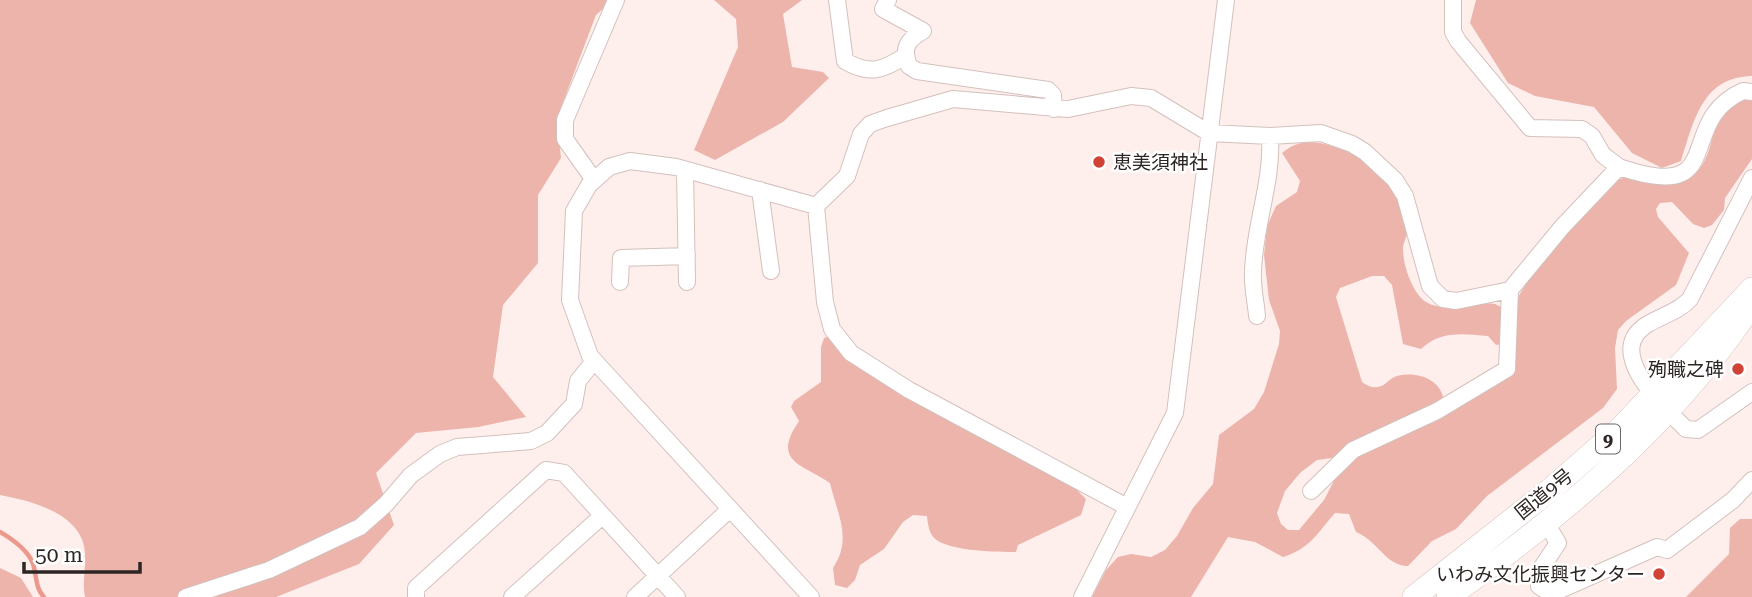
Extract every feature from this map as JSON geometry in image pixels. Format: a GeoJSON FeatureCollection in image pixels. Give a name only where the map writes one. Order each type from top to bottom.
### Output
{"type":"FeatureCollection","features":[{"type":"Feature","properties":{"kind":"highway","name":"国道9号"},"geometry":{"type":"LineString","coordinates":[[1434,591],[1550,490],[1654,393],[1752,289]]}},
{"type":"Feature","properties":{"kind":"highway","name":"国道9号"},"geometry":{"type":"LineString","coordinates":[[1434,591],[1487,569],[1605,473],[1670,412],[1718,354],[1752,305]]}},
{"type":"Feature","properties":{"kind":"highway"},"geometry":{"type":"LineString","coordinates":[[1468,597],[1487,569]]}},
{"type":"Feature","properties":{"kind":"street"},"geometry":{"type":"LineString","coordinates":[[594,180],[565,139],[565,120],[616,0]]}},
{"type":"Feature","properties":{"kind":"street"},"geometry":{"type":"LineString","coordinates":[[837,0],[845,61],[862,71],[877,70],[905,57]]}},
{"type":"Feature","properties":{"kind":"street"},"geometry":{"type":"LineString","coordinates":[[888,0],[883,9],[923,31],[910,38],[905,57],[909,66],[918,71],[1048,90],[1053,95],[1054,109]]}},
{"type":"Feature","properties":{"kind":"street"},"geometry":{"type":"LineString","coordinates":[[1082,597],[1175,413],[1226,0]]}},
{"type":"Feature","properties":{"kind":"street"},"geometry":{"type":"LineString","coordinates":[[1453,0],[1453,32],[1458,41],[1530,128],[1582,129],[1592,136],[1603,155],[1619,167],[1651,178],[1684,175],[1693,166],[1710,121],[1722,104],[1743,91],[1752,92]]}},
{"type":"Feature","properties":{"kind":"street"},"geometry":{"type":"LineString","coordinates":[[816,206],[847,176],[861,134],[870,124],[953,99],[1054,109],[1131,96],[1151,98],[1209,133],[1270,136],[1321,133],[1365,152],[1383,167],[1405,196],[1430,286],[1443,299],[1456,301],[1510,290]]}},
{"type":"Feature","properties":{"kind":"street"},"geometry":{"type":"LineString","coordinates":[[1257,316],[1253,273],[1262,204],[1272,165],[1270,136]]}},
{"type":"Feature","properties":{"kind":"street"},"geometry":{"type":"LineString","coordinates":[[811,597],[594,361],[581,338],[570,300],[575,211],[594,180],[609,167],[630,161],[685,170],[816,206]]}},
{"type":"Feature","properties":{"kind":"street"},"geometry":{"type":"LineString","coordinates":[[1311,491],[1353,450],[1437,411],[1507,369],[1510,290],[1562,227],[1619,167]]}},
{"type":"Feature","properties":{"kind":"street"},"geometry":{"type":"LineString","coordinates":[[685,170],[687,282]]}},
{"type":"Feature","properties":{"kind":"street"},"geometry":{"type":"LineString","coordinates":[[1752,178],[1690,299],[1675,312],[1647,324],[1632,340],[1630,356],[1654,393],[1686,429],[1699,430],[1752,392]]}},
{"type":"Feature","properties":{"kind":"street"},"geometry":{"type":"LineString","coordinates":[[760,190],[771,271]]}},
{"type":"Feature","properties":{"kind":"street"},"geometry":{"type":"LineString","coordinates":[[816,206],[825,302],[832,329],[851,352],[909,390],[1127,507]]}},
{"type":"Feature","properties":{"kind":"street"},"geometry":{"type":"LineString","coordinates":[[620,282],[621,258],[687,256]]}},
{"type":"Feature","properties":{"kind":"street"},"geometry":{"type":"LineString","coordinates":[[186,597],[270,570],[360,527],[386,504],[411,475],[440,454],[457,447],[531,442],[547,433],[574,404],[578,381],[594,361]]}},
{"type":"Feature","properties":{"kind":"street"},"geometry":{"type":"LineString","coordinates":[[416,597],[416,588],[546,470],[564,473],[677,597]]}},
{"type":"Feature","properties":{"kind":"street"},"geometry":{"type":"LineString","coordinates":[[1545,522],[1559,543],[1538,577],[1542,590],[1556,596],[1657,547],[1667,550],[1733,500],[1752,480]]}},
{"type":"Feature","properties":{"kind":"street"},"geometry":{"type":"LineString","coordinates":[[635,597],[729,510]]}},
{"type":"Feature","properties":{"kind":"street"},"geometry":{"type":"LineString","coordinates":[[512,597],[602,516]]}},
{"type":"Feature","properties":{"kind":"shaded area"},"geometry":{"type":"Polygon","coordinates":[[[0,0],[613,0],[596,15],[557,118],[561,158],[538,195],[538,263],[503,305],[493,377],[526,417],[478,427],[416,433],[376,473],[394,525],[359,564],[276,597],[85,597],[85,553],[75,528],[54,512],[0,495],[0,0]]]}},
{"type":"Feature","properties":{"kind":"shaded area"},"geometry":{"type":"Polygon","coordinates":[[[714,0],[802,0],[783,14],[792,67],[823,72],[829,78],[783,122],[715,160],[694,150],[738,47],[736,19],[714,0]]]}},
{"type":"Feature","properties":{"kind":"shaded area"},"geometry":{"type":"Polygon","coordinates":[[[1476,0],[1752,0],[1752,76],[1735,78],[1711,93],[1696,117],[1681,161],[1662,168],[1632,153],[1594,107],[1535,96],[1508,83],[1470,23],[1476,0]]]}},
{"type":"Feature","properties":{"kind":"shaded area"},"geometry":{"type":"Polygon","coordinates":[[[1744,97],[1752,99],[1752,159],[1725,198],[1724,210],[1712,225],[1704,228],[1693,224],[1672,202],[1660,203],[1656,209],[1658,217],[1689,253],[1676,285],[1626,321],[1618,330],[1615,348],[1617,389],[1603,408],[1487,496],[1456,529],[1432,541],[1408,566],[1394,562],[1356,532],[1349,514],[1335,513],[1307,545],[1283,557],[1255,542],[1228,537],[1191,597],[1092,597],[1106,570],[1118,557],[1131,554],[1151,557],[1165,550],[1177,536],[1193,508],[1213,484],[1219,435],[1254,409],[1264,392],[1279,344],[1280,331],[1269,300],[1264,255],[1267,226],[1276,206],[1297,192],[1300,181],[1282,153],[1287,149],[1306,142],[1325,144],[1358,158],[1383,176],[1401,200],[1406,214],[1408,228],[1403,246],[1404,262],[1411,283],[1422,299],[1439,307],[1495,304],[1501,307],[1502,344],[1496,345],[1488,336],[1453,335],[1436,339],[1421,349],[1403,344],[1392,285],[1384,276],[1372,276],[1340,288],[1336,297],[1362,382],[1378,387],[1397,376],[1420,376],[1434,382],[1444,402],[1349,444],[1332,458],[1317,460],[1300,473],[1285,491],[1277,513],[1281,524],[1288,530],[1299,530],[1324,500],[1340,469],[1359,455],[1456,408],[1509,375],[1514,306],[1531,277],[1563,235],[1598,197],[1623,178],[1669,183],[1687,180],[1695,174],[1708,154],[1723,113],[1731,104],[1744,97]]]}},
{"type":"Feature","properties":{"kind":"shaded area"},"geometry":{"type":"Polygon","coordinates":[[[830,336],[1073,486],[1086,499],[1081,515],[1018,545],[1016,552],[976,550],[945,544],[933,536],[927,516],[913,515],[903,522],[884,549],[860,565],[855,580],[847,588],[835,585],[833,568],[839,557],[843,536],[830,483],[794,460],[789,454],[788,445],[799,421],[791,407],[794,401],[821,382],[821,347],[824,338],[830,336]]]}},
{"type":"Feature","properties":{"kind":"shaded area"},"geometry":{"type":"Polygon","coordinates":[[[1740,519],[1752,519],[1752,597],[1686,597],[1729,554],[1730,528],[1740,519]]]}},
{"type":"Feature","properties":{"kind":"shaded area"},"geometry":{"type":"Polygon","coordinates":[[[0,568],[21,578],[33,597],[0,597],[0,568]]]}},
{"type":"Feature","properties":{"kind":"waterway"},"geometry":{"type":"LineString","coordinates":[[0,532],[27,554],[44,597]]}},
{"type":"Feature","properties":{"kind":"place","name":"恵美須神社"},"geometry":{"type":"Point","coordinates":[1099,162]}},
{"type":"Feature","properties":{"kind":"place","name":"殉職之碑"},"geometry":{"type":"Point","coordinates":[1738,369]}},
{"type":"Feature","properties":{"kind":"place","name":"いわみ文化振興センター"},"geometry":{"type":"Point","coordinates":[1659,574]}}]}
